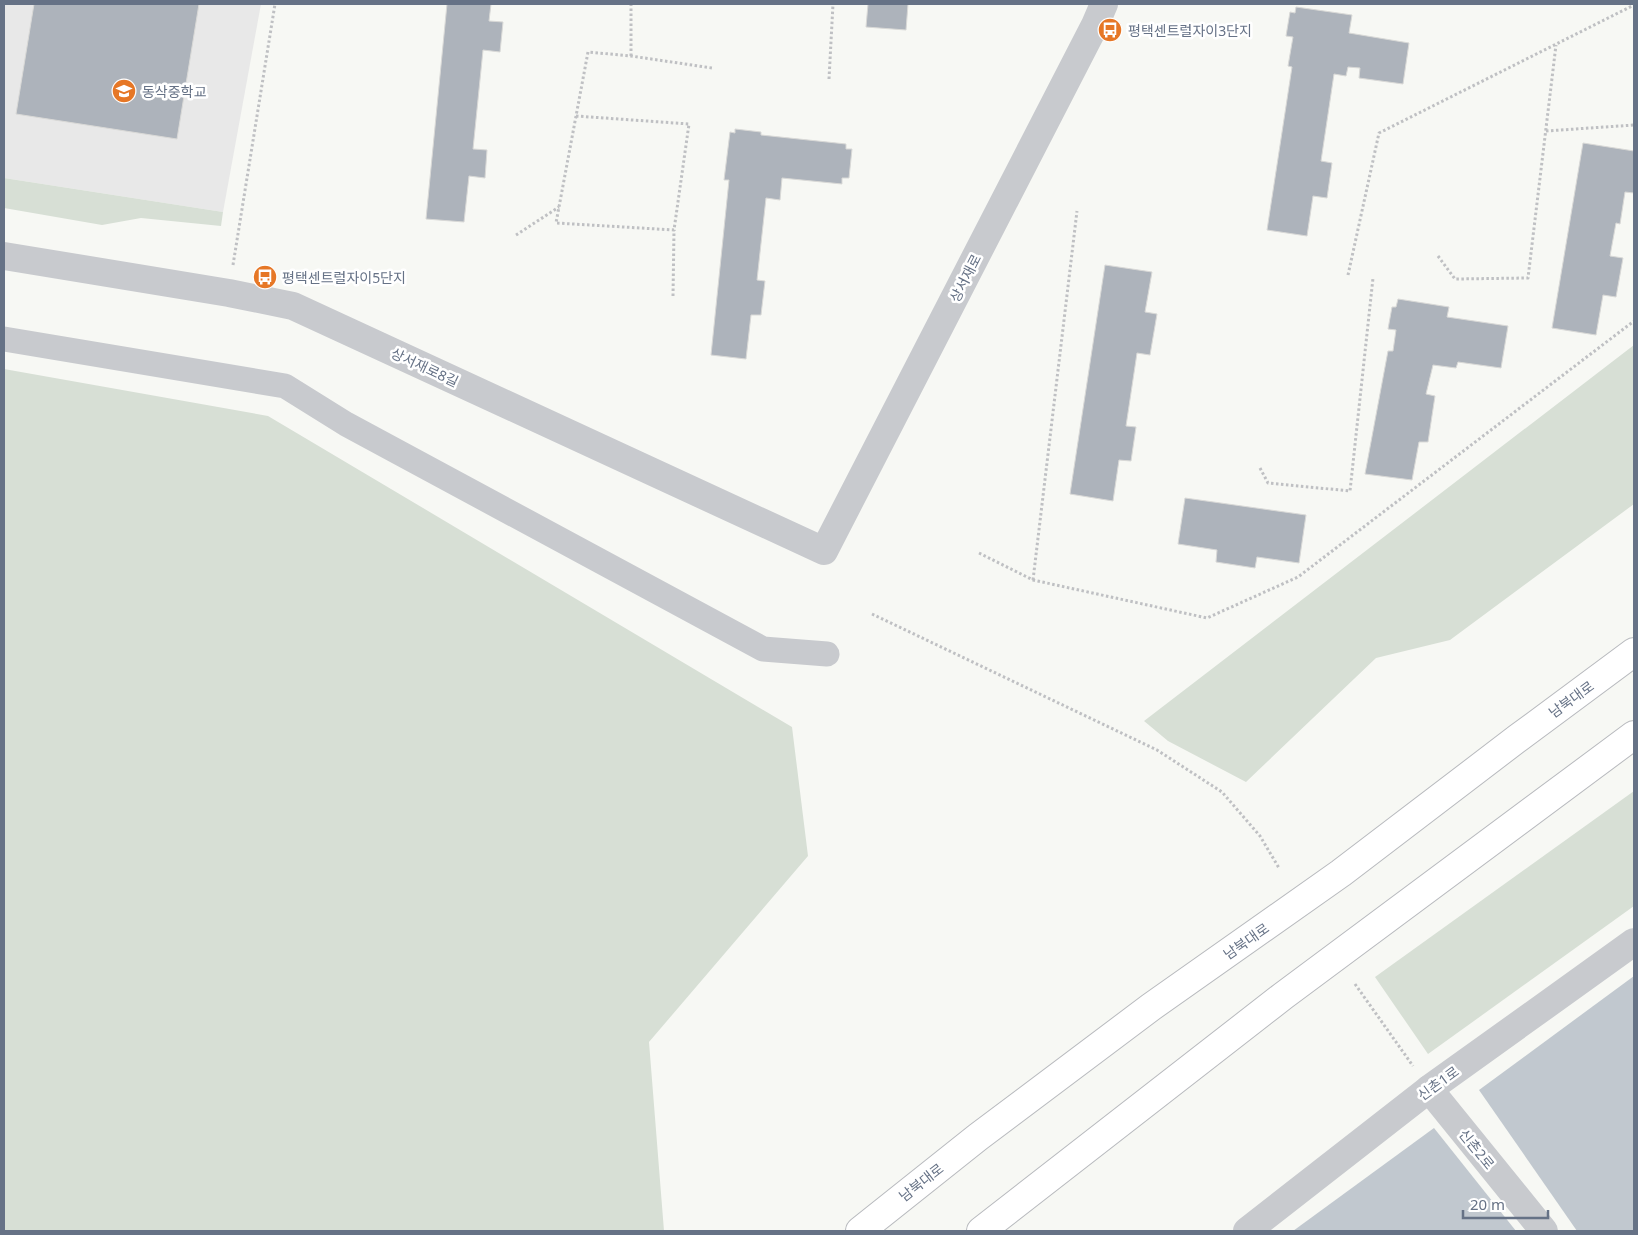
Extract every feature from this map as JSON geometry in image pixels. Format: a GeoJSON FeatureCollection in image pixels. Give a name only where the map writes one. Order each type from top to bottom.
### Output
{"type":"FeatureCollection","features":[{"type":"Feature","properties":{"kind":"highway","name":"남북대로"},"geometry":{"type":"LineString","coordinates":[[860,1231],[978,1137],[1143,1012],[1341,873],[1634,652]]}},
{"type":"Feature","properties":{"kind":"highway"},"geometry":{"type":"LineString","coordinates":[[981,1231],[1283,996],[1634,735]]}},
{"type":"Feature","properties":{"kind":"street","name":"상서재로"},"geometry":{"type":"LineString","coordinates":[[824,551],[1095,25],[1104,4]]}},
{"type":"Feature","properties":{"kind":"street","name":"상서재로8길"},"geometry":{"type":"LineString","coordinates":[[4,256],[229,293],[293,306],[824,551]]}},
{"type":"Feature","properties":{"kind":"street"},"geometry":{"type":"LineString","coordinates":[[4,339],[285,386],[346,424],[764,650],[827,654]]}},
{"type":"Feature","properties":{"kind":"street","name":"신촌1로"},"geometry":{"type":"LineString","coordinates":[[1247,1231],[1429,1089],[1634,942]]}},
{"type":"Feature","properties":{"kind":"street","name":"신촌2로"},"geometry":{"type":"LineString","coordinates":[[1429,1089],[1544,1231]]}},
{"type":"Feature","properties":{"kind":"path"},"geometry":{"type":"LineString","coordinates":[[229,293],[275,4]]}},
{"type":"Feature","properties":{"kind":"path"},"geometry":{"type":"LineString","coordinates":[[631,4],[631,56]]}},
{"type":"Feature","properties":{"kind":"path"},"geometry":{"type":"LineString","coordinates":[[829,79],[834,4]]}},
{"type":"Feature","properties":{"kind":"path"},"geometry":{"type":"LineString","coordinates":[[1348,275],[1379,133],[1634,5]]}},
{"type":"Feature","properties":{"kind":"path"},"geometry":{"type":"LineString","coordinates":[[1438,256],[1455,279],[1528,278],[1556,44]]}},
{"type":"Feature","properties":{"kind":"path"},"geometry":{"type":"LineString","coordinates":[[674,230],[556,223],[588,52],[631,56],[712,68]]}},
{"type":"Feature","properties":{"kind":"path"},"geometry":{"type":"LineString","coordinates":[[576,116],[689,124],[674,230],[673,296]]}},
{"type":"Feature","properties":{"kind":"path"},"geometry":{"type":"LineString","coordinates":[[1546,131],[1634,125]]}},
{"type":"Feature","properties":{"kind":"path"},"geometry":{"type":"LineString","coordinates":[[516,235],[560,207]]}},
{"type":"Feature","properties":{"kind":"path"},"geometry":{"type":"LineString","coordinates":[[1033,580],[1076,211]]}},
{"type":"Feature","properties":{"kind":"path"},"geometry":{"type":"LineString","coordinates":[[1260,468],[1268,483],[1350,491],[1373,278]]}},
{"type":"Feature","properties":{"kind":"path"},"geometry":{"type":"LineString","coordinates":[[979,552],[1033,580],[1207,618],[1298,577],[1634,321]]}},
{"type":"Feature","properties":{"kind":"path"},"geometry":{"type":"LineString","coordinates":[[872,614],[1148,746],[1173,760],[1222,792],[1260,836],[1279,868]]}},
{"type":"Feature","properties":{"kind":"path"},"geometry":{"type":"LineString","coordinates":[[1355,984],[1429,1089]]}},
{"type":"Feature","properties":{"kind":"shaded area","name":"동삭중학교"},"geometry":{"type":"Polygon","coordinates":[[[4,4],[261,4],[223,212],[4,178],[4,4]]]}},
{"type":"Feature","properties":{"kind":"shaded area"},"geometry":{"type":"Polygon","coordinates":[[[4,178],[223,212],[221,226],[141,218],[102,225],[4,208],[4,178]]]}},
{"type":"Feature","properties":{"kind":"shaded area"},"geometry":{"type":"Polygon","coordinates":[[[1634,345],[1634,504],[1450,640],[1376,658],[1246,782],[1168,741],[1144,721],[1634,345]]]}},
{"type":"Feature","properties":{"kind":"shaded area"},"geometry":{"type":"Polygon","coordinates":[[[4,369],[268,416],[792,727],[808,856],[649,1042],[664,1231],[4,1231],[4,369]]]}},
{"type":"Feature","properties":{"kind":"shaded area"},"geometry":{"type":"Polygon","coordinates":[[[1634,791],[1634,906],[1428,1054],[1375,977],[1634,791]]]}},
{"type":"Feature","properties":{"kind":"shaded area"},"geometry":{"type":"Polygon","coordinates":[[[1634,976],[1634,1231],[1577,1231],[1479,1090],[1634,976]]]}},
{"type":"Feature","properties":{"kind":"shaded area"},"geometry":{"type":"Polygon","coordinates":[[[1434,1128],[1516,1231],[1293,1231],[1434,1128]]]}},
{"type":"Feature","properties":{"kind":"building"},"geometry":{"type":"Polygon","coordinates":[[[34,4],[199,4],[177,139],[16,114],[34,4]]]}},
{"type":"Feature","properties":{"kind":"building"},"geometry":{"type":"Polygon","coordinates":[[[447,4],[491,4],[489,21],[503,22],[500,52],[483,50],[473,149],[487,150],[485,178],[469,176],[464,222],[426,219],[447,4]]]}},
{"type":"Feature","properties":{"kind":"building"},"geometry":{"type":"Polygon","coordinates":[[[868,4],[908,4],[906,30],[866,27],[868,4]]]}},
{"type":"Feature","properties":{"kind":"building"},"geometry":{"type":"Polygon","coordinates":[[[1296,7],[1352,15],[1349,33],[1409,43],[1403,84],[1359,78],[1360,68],[1348,67],[1346,76],[1334,74],[1321,161],[1332,163],[1327,198],[1313,196],[1307,236],[1267,230],[1292,67],[1288,66],[1293,37],[1286,36],[1290,12],[1295,13],[1296,7]]]}},
{"type":"Feature","properties":{"kind":"building"},"geometry":{"type":"Polygon","coordinates":[[[735,129],[761,132],[761,135],[846,144],[846,149],[852,149],[849,178],[842,178],[842,184],[782,178],[780,200],[766,198],[757,280],[765,281],[761,315],[751,315],[746,359],[711,355],[729,180],[724,180],[730,132],[735,133],[735,129]]]}},
{"type":"Feature","properties":{"kind":"building"},"geometry":{"type":"Polygon","coordinates":[[[1583,143],[1634,151],[1634,193],[1625,192],[1620,224],[1616,223],[1610,256],[1623,258],[1616,297],[1603,295],[1596,335],[1552,328],[1583,143]]]}},
{"type":"Feature","properties":{"kind":"building"},"geometry":{"type":"Polygon","coordinates":[[[1105,265],[1152,272],[1145,312],[1157,314],[1150,355],[1137,353],[1126,426],[1136,427],[1131,461],[1119,460],[1113,501],[1070,494],[1105,265]]]}},
{"type":"Feature","properties":{"kind":"building"},"geometry":{"type":"Polygon","coordinates":[[[1398,299],[1449,307],[1447,317],[1508,326],[1501,368],[1458,362],[1456,368],[1433,365],[1426,394],[1435,396],[1428,442],[1419,442],[1412,480],[1365,474],[1388,351],[1393,351],[1396,330],[1388,329],[1392,307],[1396,307],[1398,299]]]}},
{"type":"Feature","properties":{"kind":"building"},"geometry":{"type":"Polygon","coordinates":[[[1185,498],[1306,515],[1299,563],[1257,557],[1255,568],[1216,562],[1217,550],[1178,544],[1185,498]]]}},
{"type":"Feature","properties":{"kind":"place","name":"평택센트럴자이3단지"},"geometry":{"type":"Point","coordinates":[1110,30]}},
{"type":"Feature","properties":{"kind":"place","name":"동삭중학교"},"geometry":{"type":"Point","coordinates":[124,91]}},
{"type":"Feature","properties":{"kind":"place","name":"평택센트럴자이5단지"},"geometry":{"type":"Point","coordinates":[265,277]}}]}
